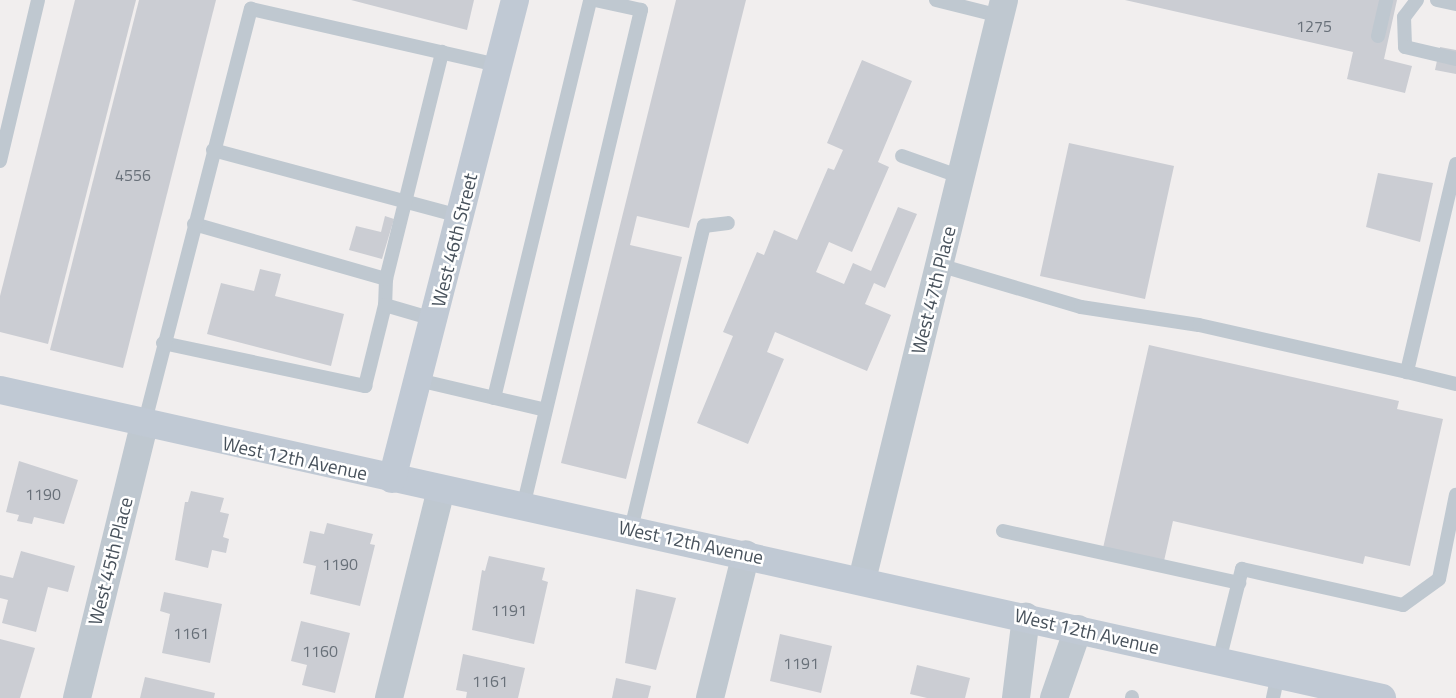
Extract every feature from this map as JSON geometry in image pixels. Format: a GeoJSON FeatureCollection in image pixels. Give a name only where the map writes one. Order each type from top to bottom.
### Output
{"type":"FeatureCollection","features":[{"type":"Feature","properties":{"kind":"main road","name":"West 46th Street"},"geometry":{"type":"LineString","coordinates":[[392,479],[515,0]]}},
{"type":"Feature","properties":{"kind":"main road","name":"West 12th Avenue"},"geometry":{"type":"LineString","coordinates":[[0,390],[144,425],[746,554],[1219,661],[1276,686],[1382,698]]}},
{"type":"Feature","properties":{"kind":"street","name":"West 47th Place"},"geometry":{"type":"LineString","coordinates":[[862,580],[1002,8]]}},
{"type":"Feature","properties":{"kind":"street","name":"West 45th Place"},"geometry":{"type":"LineString","coordinates":[[77,698],[144,425]]}},
{"type":"Feature","properties":{"kind":"street"},"geometry":{"type":"LineString","coordinates":[[389,698],[441,490]]}},
{"type":"Feature","properties":{"kind":"street"},"geometry":{"type":"LineString","coordinates":[[710,698],[746,554]]}},
{"type":"Feature","properties":{"kind":"street"},"geometry":{"type":"LineString","coordinates":[[1016,698],[1026,617]]}},
{"type":"Feature","properties":{"kind":"street"},"geometry":{"type":"LineString","coordinates":[[1054,698],[1078,629]]}},
{"type":"Feature","properties":{"kind":"lane"},"geometry":{"type":"LineString","coordinates":[[0,161],[38,0]]}},
{"type":"Feature","properties":{"kind":"lane"},"geometry":{"type":"LineString","coordinates":[[494,398],[590,0]]}},
{"type":"Feature","properties":{"kind":"lane"},"geometry":{"type":"LineString","coordinates":[[523,507],[641,10],[596,0]]}},
{"type":"Feature","properties":{"kind":"lane"},"geometry":{"type":"LineString","coordinates":[[936,0],[1002,8]]}},
{"type":"Feature","properties":{"kind":"lane"},"geometry":{"type":"LineString","coordinates":[[1378,36],[1386,0]]}},
{"type":"Feature","properties":{"kind":"lane"},"geometry":{"type":"LineString","coordinates":[[1417,0],[1404,17],[1404,47],[1456,59]]}},
{"type":"Feature","properties":{"kind":"lane"},"geometry":{"type":"LineString","coordinates":[[1437,0],[1456,4]]}},
{"type":"Feature","properties":{"kind":"lane"},"geometry":{"type":"LineString","coordinates":[[144,425],[162,343],[251,9],[498,65]]}},
{"type":"Feature","properties":{"kind":"lane"},"geometry":{"type":"LineString","coordinates":[[162,343],[365,386],[385,306],[386,279],[442,52]]}},
{"type":"Feature","properties":{"kind":"lane"},"geometry":{"type":"LineString","coordinates":[[213,150],[460,216]]}},
{"type":"Feature","properties":{"kind":"lane"},"geometry":{"type":"LineString","coordinates":[[902,156],[961,177]]}},
{"type":"Feature","properties":{"kind":"lane"},"geometry":{"type":"LineString","coordinates":[[1407,372],[1456,164]]}},
{"type":"Feature","properties":{"kind":"lane"},"geometry":{"type":"LineString","coordinates":[[194,224],[386,279]]}},
{"type":"Feature","properties":{"kind":"lane"},"geometry":{"type":"LineString","coordinates":[[631,530],[704,226],[728,224]]}},
{"type":"Feature","properties":{"kind":"lane"},"geometry":{"type":"LineString","coordinates":[[939,265],[1081,307],[1199,325],[1456,384]]}},
{"type":"Feature","properties":{"kind":"lane"},"geometry":{"type":"LineString","coordinates":[[385,306],[433,319]]}},
{"type":"Feature","properties":{"kind":"lane"},"geometry":{"type":"LineString","coordinates":[[418,380],[546,410]]}},
{"type":"Feature","properties":{"kind":"lane"},"geometry":{"type":"LineString","coordinates":[[1219,661],[1242,569],[1403,605],[1439,579],[1456,496]]}},
{"type":"Feature","properties":{"kind":"lane"},"geometry":{"type":"LineString","coordinates":[[1003,531],[1239,583]]}},
{"type":"Feature","properties":{"kind":"building"},"geometry":{"type":"Polygon","coordinates":[[[75,0],[136,0],[48,344],[0,332],[0,296],[75,0]]]}},
{"type":"Feature","properties":{"kind":"building"},"geometry":{"type":"Polygon","coordinates":[[[139,0],[216,0],[123,368],[50,350],[139,0]]]}},
{"type":"Feature","properties":{"kind":"building"},"geometry":{"type":"Polygon","coordinates":[[[351,0],[474,0],[467,30],[351,0]]]}},
{"type":"Feature","properties":{"kind":"building"},"geometry":{"type":"Polygon","coordinates":[[[676,0],[746,0],[689,228],[637,216],[630,245],[682,257],[626,479],[561,463],[676,0]]]}},
{"type":"Feature","properties":{"kind":"building"},"geometry":{"type":"Polygon","coordinates":[[[1125,0],[1397,0],[1384,59],[1412,66],[1405,93],[1347,79],[1353,52],[1125,0]]]}},
{"type":"Feature","properties":{"kind":"building"},"geometry":{"type":"Polygon","coordinates":[[[1440,47],[1456,50],[1456,74],[1435,70],[1440,47]]]}},
{"type":"Feature","properties":{"kind":"building"},"geometry":{"type":"Polygon","coordinates":[[[862,60],[912,81],[878,162],[889,167],[852,252],[829,242],[816,272],[844,284],[853,263],[871,271],[898,207],[917,214],[885,288],[874,283],[865,304],[891,315],[867,371],[775,332],[767,352],[784,359],[748,444],[697,423],[733,336],[723,332],[757,252],[764,255],[774,230],[797,240],[828,168],[834,170],[843,150],[827,143],[862,60]]]}},
{"type":"Feature","properties":{"kind":"building"},"geometry":{"type":"Polygon","coordinates":[[[1069,143],[1174,166],[1145,299],[1040,276],[1069,143]]]}},
{"type":"Feature","properties":{"kind":"building"},"geometry":{"type":"Polygon","coordinates":[[[1378,173],[1433,183],[1420,242],[1366,227],[1378,173]]]}},
{"type":"Feature","properties":{"kind":"building"},"geometry":{"type":"Polygon","coordinates":[[[385,216],[394,219],[382,259],[349,250],[356,226],[381,232],[385,216]]]}},
{"type":"Feature","properties":{"kind":"building"},"geometry":{"type":"Polygon","coordinates":[[[260,269],[281,274],[275,296],[344,314],[331,366],[207,334],[221,283],[254,291],[260,269]]]}},
{"type":"Feature","properties":{"kind":"building"},"geometry":{"type":"Polygon","coordinates":[[[1149,345],[1399,401],[1397,409],[1443,419],[1410,566],[1365,556],[1363,564],[1173,521],[1164,561],[1103,548],[1149,345]]]}},
{"type":"Feature","properties":{"kind":"building"},"geometry":{"type":"Polygon","coordinates":[[[19,461],[78,480],[64,524],[34,517],[32,524],[17,521],[19,515],[6,512],[19,461]]]}},
{"type":"Feature","properties":{"kind":"building"},"geometry":{"type":"Polygon","coordinates":[[[191,491],[224,498],[220,512],[229,514],[223,537],[229,539],[226,553],[212,550],[208,568],[175,560],[185,502],[188,502],[191,491]]]}},
{"type":"Feature","properties":{"kind":"building"},"geometry":{"type":"Polygon","coordinates":[[[327,523],[373,534],[370,544],[375,545],[360,606],[310,594],[316,566],[303,563],[310,531],[324,534],[327,523]]]}},
{"type":"Feature","properties":{"kind":"building"},"geometry":{"type":"Polygon","coordinates":[[[21,551],[75,566],[68,592],[48,587],[36,632],[2,623],[8,600],[0,598],[0,575],[13,578],[21,551]]]}},
{"type":"Feature","properties":{"kind":"building"},"geometry":{"type":"Polygon","coordinates":[[[489,556],[545,568],[542,580],[548,582],[534,644],[472,630],[482,570],[485,571],[489,556]]]}},
{"type":"Feature","properties":{"kind":"building"},"geometry":{"type":"Polygon","coordinates":[[[636,589],[676,598],[656,670],[625,663],[636,589]]]}},
{"type":"Feature","properties":{"kind":"building"},"geometry":{"type":"Polygon","coordinates":[[[164,592],[222,604],[210,663],[162,653],[170,614],[160,611],[164,592]]]}},
{"type":"Feature","properties":{"kind":"building"},"geometry":{"type":"Polygon","coordinates":[[[301,621],[350,633],[335,693],[302,685],[307,665],[291,661],[301,621]]]}},
{"type":"Feature","properties":{"kind":"building"},"geometry":{"type":"Polygon","coordinates":[[[780,634],[832,646],[821,693],[770,681],[780,634]]]}},
{"type":"Feature","properties":{"kind":"building"},"geometry":{"type":"Polygon","coordinates":[[[0,639],[35,648],[20,698],[0,698],[0,639]]]}},
{"type":"Feature","properties":{"kind":"building"},"geometry":{"type":"Polygon","coordinates":[[[463,654],[525,668],[518,698],[466,698],[467,692],[456,690],[463,654]]]}},
{"type":"Feature","properties":{"kind":"building"},"geometry":{"type":"Polygon","coordinates":[[[917,665],[970,678],[965,698],[927,698],[910,694],[917,665]]]}},
{"type":"Feature","properties":{"kind":"building"},"geometry":{"type":"Polygon","coordinates":[[[145,677],[215,693],[214,698],[140,698],[145,677]]]}},
{"type":"Feature","properties":{"kind":"building"},"geometry":{"type":"Polygon","coordinates":[[[616,678],[651,686],[648,698],[612,698],[616,678]]]}}]}
